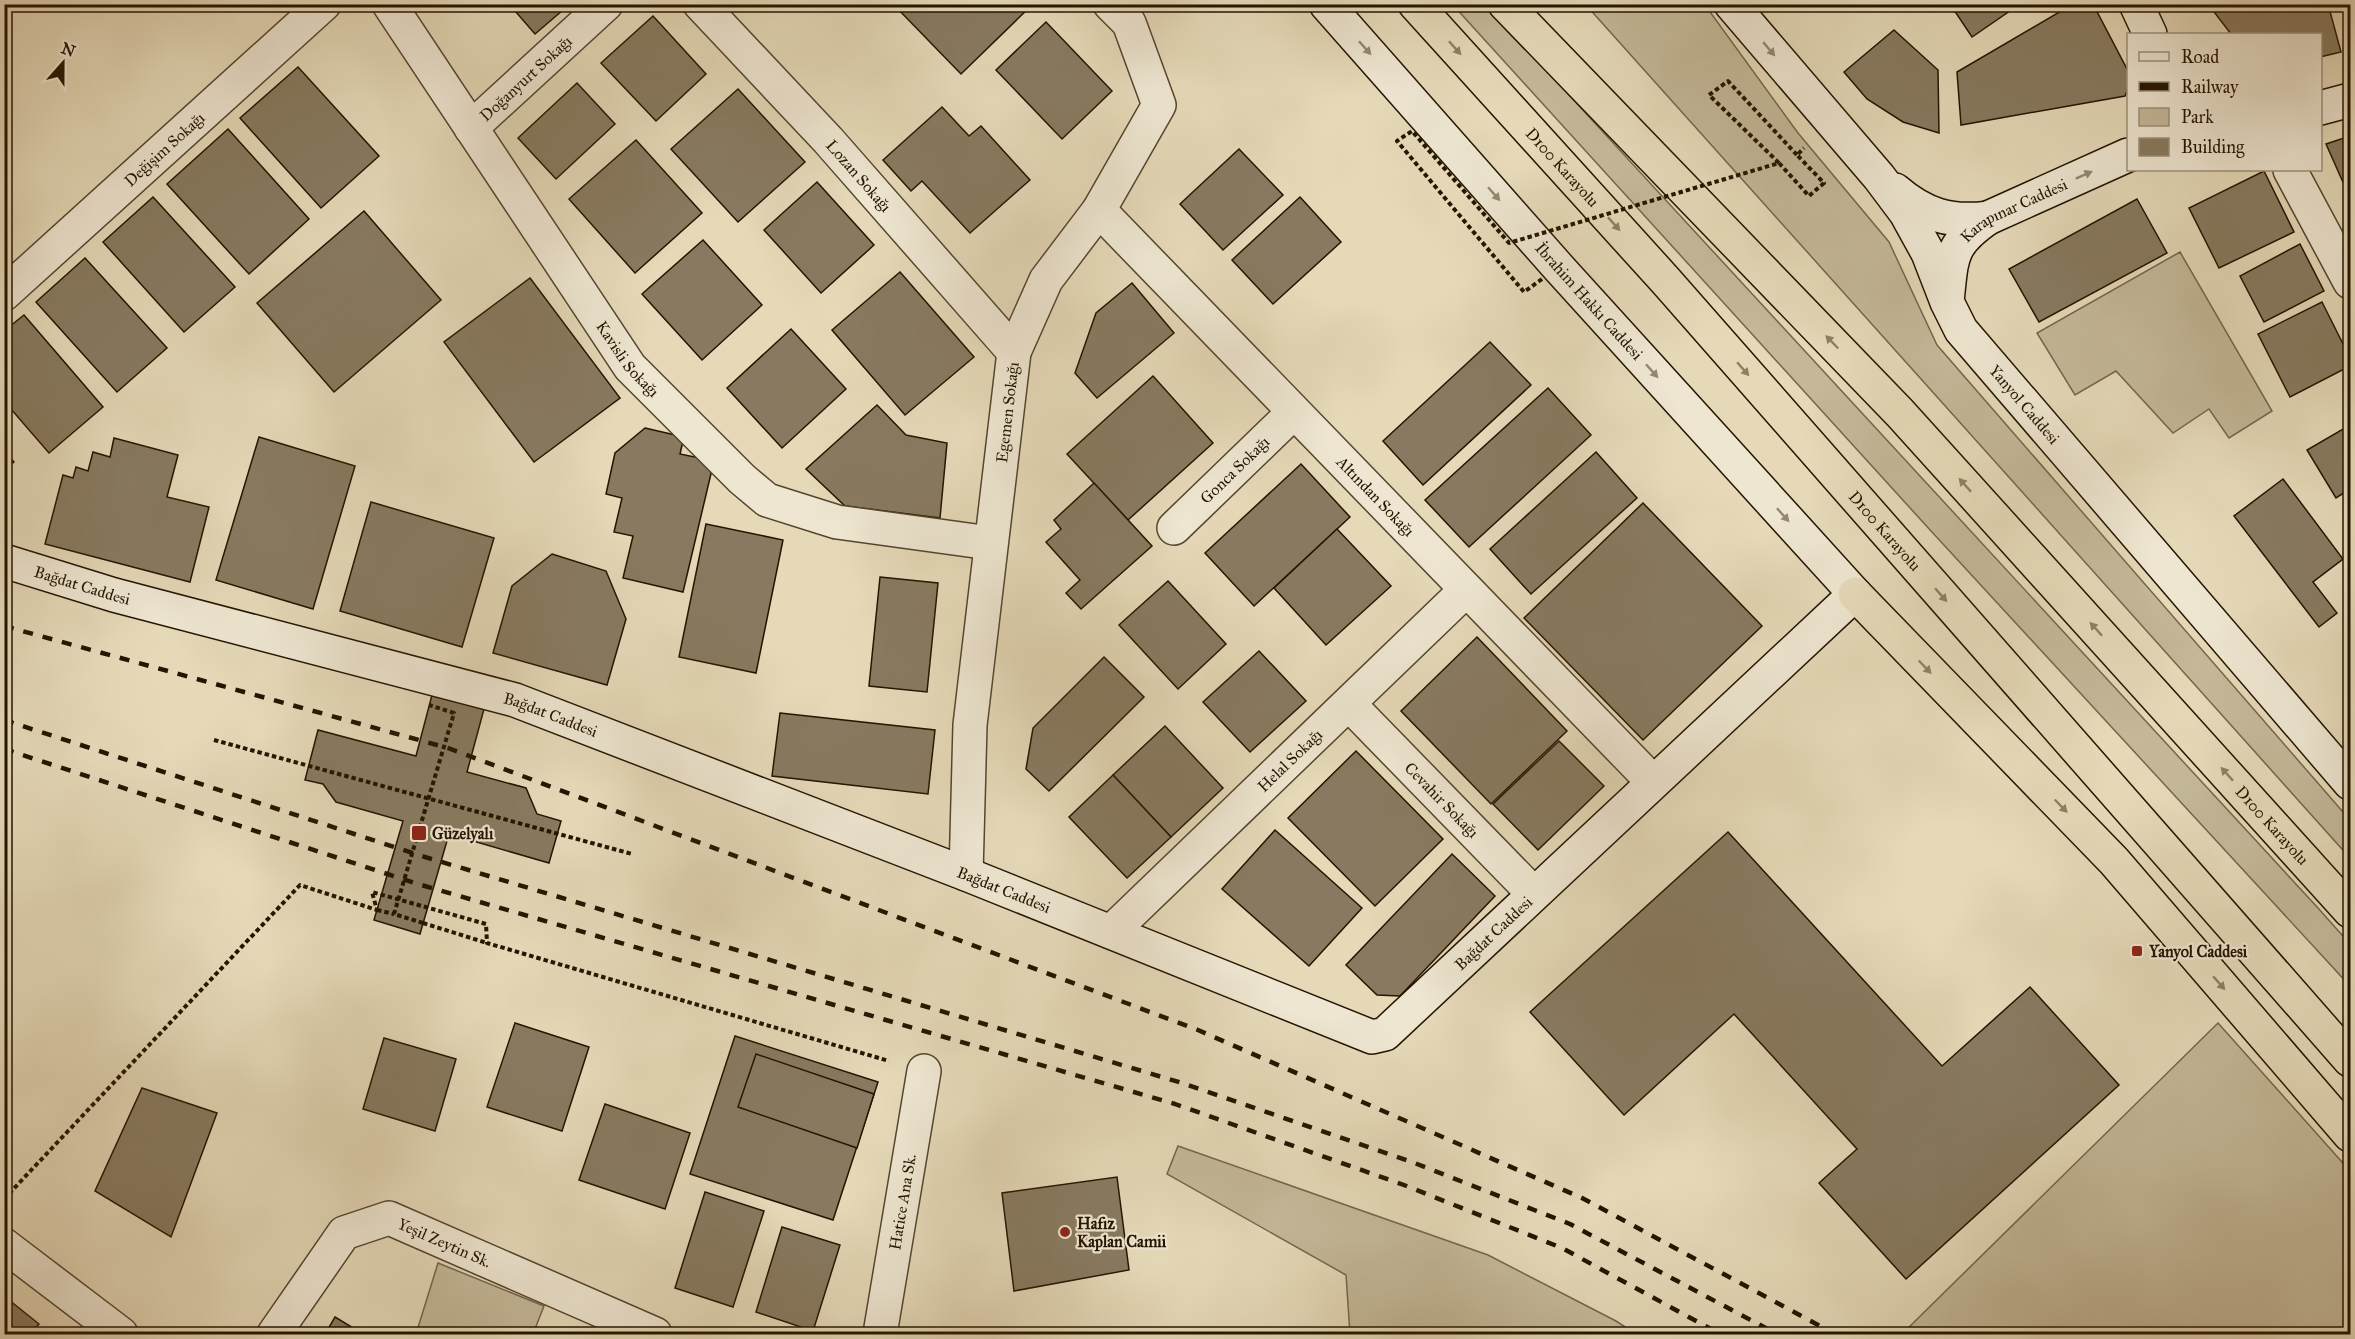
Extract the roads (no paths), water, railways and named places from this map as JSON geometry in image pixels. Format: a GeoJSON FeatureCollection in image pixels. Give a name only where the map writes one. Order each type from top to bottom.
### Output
{"type":"FeatureCollection","features":[{"type":"Feature","properties":{"kind":"highway","name":"D100 Karayolu"},"geometry":{"type":"LineString","coordinates":[[1415,4],[1658,273],[2350,1060]]}},
{"type":"Feature","properties":{"kind":"highway","name":"D100 Karayolu"},"geometry":{"type":"LineString","coordinates":[[1505,4],[1900,413],[2350,911]]}},
{"type":"Feature","properties":{"kind":"highway"},"geometry":{"type":"LineString","coordinates":[[1855,594],[2114,861],[2350,1135]]}},
{"type":"Feature","properties":{"kind":"street","name":"Değişim Sokağı"},"geometry":{"type":"LineString","coordinates":[[4,294],[324,4]]}},
{"type":"Feature","properties":{"kind":"street","name":"Kavisli Sokağı"},"geometry":{"type":"LineString","coordinates":[[389,4],[630,367],[742,479],[767,500],[837,522],[990,543]]}},
{"type":"Feature","properties":{"kind":"street","name":"Doğanyurt Sokağı"},"geometry":{"type":"LineString","coordinates":[[471,129],[606,4]]}},
{"type":"Feature","properties":{"kind":"street","name":"Lozan Sokağı"},"geometry":{"type":"LineString","coordinates":[[700,4],[828,140],[1014,352]]}},
{"type":"Feature","properties":{"kind":"street","name":"Egemen Sokağı"},"geometry":{"type":"LineString","coordinates":[[966,874],[970,725],[1014,352],[1046,280],[1099,210],[1159,105],[1129,22],[1110,4]]}},
{"type":"Feature","properties":{"kind":"street","name":"İbrahim Hakkı Caddesi"},"geometry":{"type":"LineString","coordinates":[[1326,4],[1559,268],[1855,594]]}},
{"type":"Feature","properties":{"kind":"street","name":"Yanyol Caddesi"},"geometry":{"type":"LineString","coordinates":[[1731,4],[1879,177],[1906,213],[1928,253],[1947,303],[1961,330],[2350,783]]}},
{"type":"Feature","properties":{"kind":"street"},"geometry":{"type":"LineString","coordinates":[[2136,4],[2150,33]]}},
{"type":"Feature","properties":{"kind":"street"},"geometry":{"type":"LineString","coordinates":[[2322,107],[2350,100]]}},
{"type":"Feature","properties":{"kind":"street","name":"Karapınar Caddesi"},"geometry":{"type":"LineString","coordinates":[[1947,303],[1952,261],[1958,242],[1988,218],[2127,155]]}},
{"type":"Feature","properties":{"kind":"street"},"geometry":{"type":"LineString","coordinates":[[2291,171],[2350,282]]}},
{"type":"Feature","properties":{"kind":"street"},"geometry":{"type":"LineString","coordinates":[[1879,177],[1904,198],[1940,217],[1963,221],[1988,218]]}},
{"type":"Feature","properties":{"kind":"street","name":"Altından Sokağı"},"geometry":{"type":"LineString","coordinates":[[1099,210],[1653,783]]}},
{"type":"Feature","properties":{"kind":"street","name":"Gonca Sokağı"},"geometry":{"type":"LineString","coordinates":[[1174,528],[1294,412]]}},
{"type":"Feature","properties":{"kind":"street","name":"Bağdat Caddesi"},"geometry":{"type":"LineString","coordinates":[[4,561],[114,595],[514,700],[966,874],[1372,1037],[1385,1034],[1855,594]]}},
{"type":"Feature","properties":{"kind":"street","name":"Helal Sokağı"},"geometry":{"type":"LineString","coordinates":[[1111,932],[1350,705],[1466,590]]}},
{"type":"Feature","properties":{"kind":"street","name":"Cevahir Sokağı"},"geometry":{"type":"LineString","coordinates":[[1350,705],[1534,894]]}},
{"type":"Feature","properties":{"kind":"street","name":"Hatice Ana Sk."},"geometry":{"type":"LineString","coordinates":[[880,1335],[924,1071]]}},
{"type":"Feature","properties":{"kind":"street","name":"Yeşil Zeytin Sk."},"geometry":{"type":"LineString","coordinates":[[274,1335],[344,1233],[389,1218],[656,1335]]}},
{"type":"Feature","properties":{"kind":"street"},"geometry":{"type":"LineString","coordinates":[[4,1245],[121,1335]]}},
{"type":"Feature","properties":{"kind":"railway"},"geometry":{"type":"LineString","coordinates":[[4,626],[448,748],[1198,1030],[1582,1198],[1835,1334]]}},
{"type":"Feature","properties":{"kind":"railway"},"geometry":{"type":"LineString","coordinates":[[4,720],[425,857],[1182,1083],[1412,1162],[1570,1224],[1777,1334]]}},
{"type":"Feature","properties":{"kind":"railway"},"geometry":{"type":"LineString","coordinates":[[4,749],[418,884],[1175,1104],[1404,1185],[1562,1248],[1720,1334]]}},
{"type":"Feature","properties":{"kind":"place","name":"Güzelyalı"},"geometry":{"type":"Point","coordinates":[419,833]}},
{"type":"Feature","properties":{"kind":"place","name":"Yanyol Caddesi"},"geometry":{"type":"Point","coordinates":[2137,951]}},
{"type":"Feature","properties":{"kind":"place","name":"Hafız Kaplan Camii"},"geometry":{"type":"Point","coordinates":[1065,1232]}}]}
